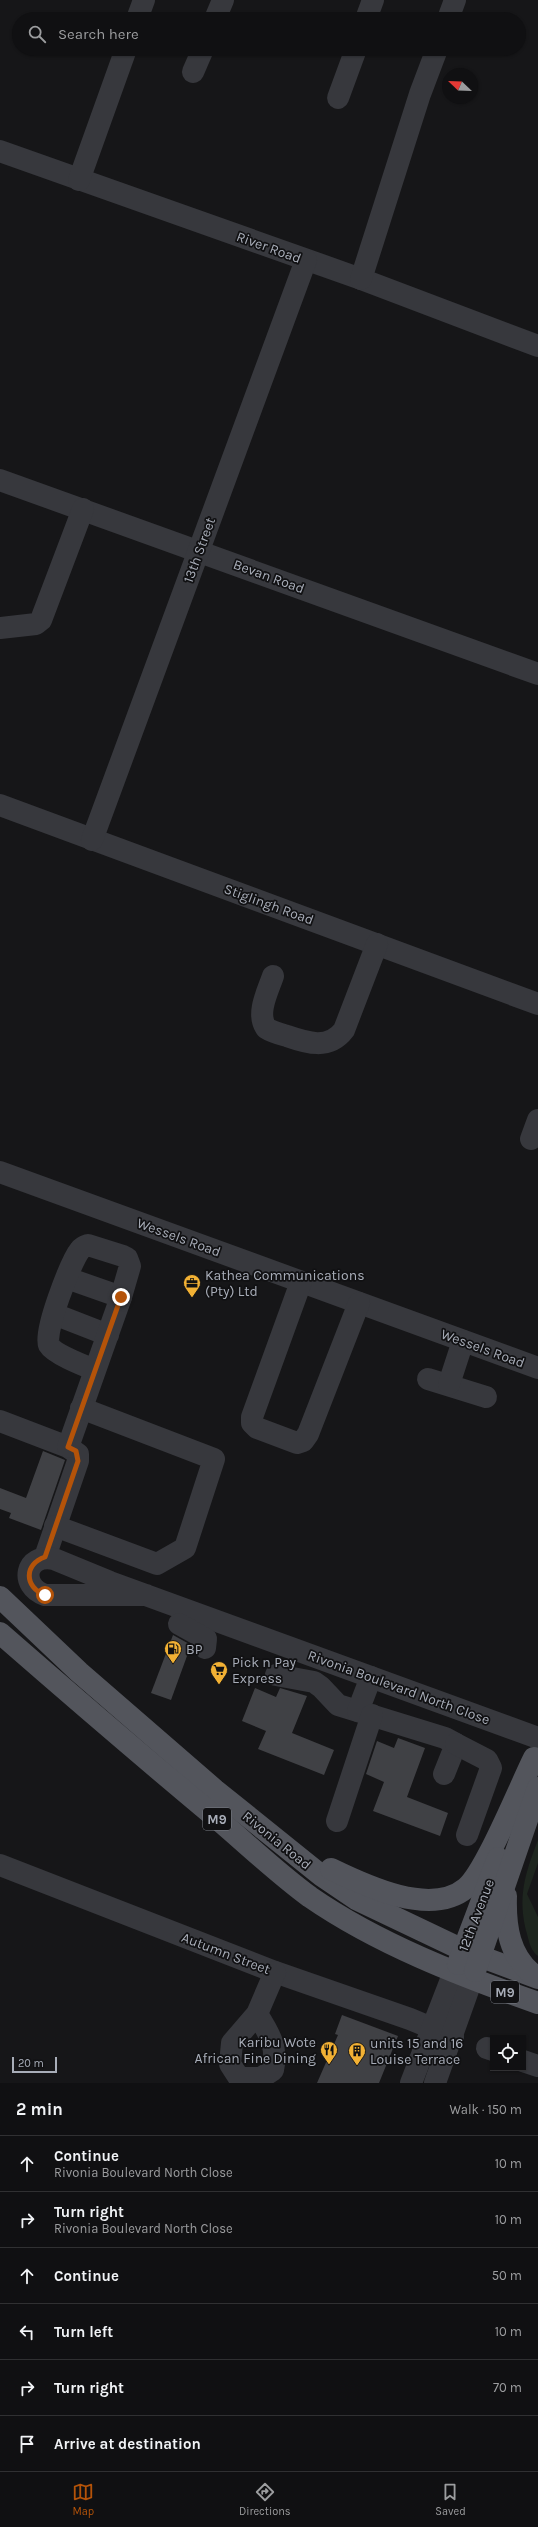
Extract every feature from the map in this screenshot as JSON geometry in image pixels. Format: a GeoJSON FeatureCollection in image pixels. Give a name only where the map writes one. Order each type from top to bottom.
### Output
{"type":"FeatureCollection","features":[{"type":"Feature","properties":{"kind":"main road","name":"Rivonia Road"},"geometry":{"type":"LineString","coordinates":[[0,1598],[79,1672],[280,1843],[356,1899],[472,1954],[538,1978]]}},
{"type":"Feature","properties":{"kind":"main road","name":"Rivonia Road"},"geometry":{"type":"LineString","coordinates":[[0,1633],[98,1720],[310,1897],[378,1936],[463,1976],[538,2004]]}},
{"type":"Feature","properties":{"kind":"main road"},"geometry":{"type":"LineString","coordinates":[[280,1843],[350,1878],[399,1896],[433,1900],[452,1896],[467,1888],[480,1870],[537,1747]]}},
{"type":"Feature","properties":{"kind":"main road","name":"12th Avenue"},"geometry":{"type":"LineString","coordinates":[[472,1954],[537,1747]]}},
{"type":"Feature","properties":{"kind":"main road","name":"12th Avenue"},"geometry":{"type":"LineString","coordinates":[[463,1976],[506,1879],[538,1788]]}},
{"type":"Feature","properties":{"kind":"main road"},"geometry":{"type":"LineString","coordinates":[[506,1879],[507,1928],[516,1956],[523,1967],[538,1978]]}},
{"type":"Feature","properties":{"kind":"street"},"geometry":{"type":"LineString","coordinates":[[140,12],[144,0]]}},
{"type":"Feature","properties":{"kind":"street"},"geometry":{"type":"LineString","coordinates":[[218,12],[223,0]]}},
{"type":"Feature","properties":{"kind":"street"},"geometry":{"type":"LineString","coordinates":[[369,12],[373,0]]}},
{"type":"Feature","properties":{"kind":"street"},"geometry":{"type":"LineString","coordinates":[[451,12],[455,0]]}},
{"type":"Feature","properties":{"kind":"street"},"geometry":{"type":"LineString","coordinates":[[79,180],[123,56]]}},
{"type":"Feature","properties":{"kind":"street"},"geometry":{"type":"LineString","coordinates":[[193,72],[200,56]]}},
{"type":"Feature","properties":{"kind":"street"},"geometry":{"type":"LineString","coordinates":[[338,98],[353,56]]}},
{"type":"Feature","properties":{"kind":"street"},"geometry":{"type":"LineString","coordinates":[[361,279],[435,56]]}},
{"type":"Feature","properties":{"kind":"street","name":"River Road"},"geometry":{"type":"LineString","coordinates":[[0,151],[361,279],[538,345]]}},
{"type":"Feature","properties":{"kind":"street","name":"13th Street"},"geometry":{"type":"LineString","coordinates":[[92,840],[306,260]]}},
{"type":"Feature","properties":{"kind":"street","name":"Bevan Road"},"geometry":{"type":"LineString","coordinates":[[0,480],[538,674]]}},
{"type":"Feature","properties":{"kind":"street"},"geometry":{"type":"LineString","coordinates":[[0,628],[36,624],[41,620],[83,510]]}},
{"type":"Feature","properties":{"kind":"street","name":"Stiglingh Road"},"geometry":{"type":"LineString","coordinates":[[0,805],[538,1004]]}},
{"type":"Feature","properties":{"kind":"street"},"geometry":{"type":"LineString","coordinates":[[273,976],[262,1008],[263,1021],[269,1030],[312,1043],[330,1042],[338,1038],[344,1030],[377,944]]}},
{"type":"Feature","properties":{"kind":"street","name":"Wessels Road"},"geometry":{"type":"LineString","coordinates":[[0,1172],[538,1368]]}},
{"type":"Feature","properties":{"kind":"street"},"geometry":{"type":"LineString","coordinates":[[68,1447],[108,1335],[130,1266],[127,1258],[123,1256],[84,1246],[78,1253],[67,1278],[54,1314],[48,1339],[52,1349],[95,1370]]}},
{"type":"Feature","properties":{"kind":"street"},"geometry":{"type":"LineString","coordinates":[[67,1278],[121,1297]]}},
{"type":"Feature","properties":{"kind":"street"},"geometry":{"type":"LineString","coordinates":[[301,1282],[252,1417],[252,1423],[257,1428],[297,1443],[303,1441],[308,1434],[359,1303]]}},
{"type":"Feature","properties":{"kind":"street"},"geometry":{"type":"LineString","coordinates":[[54,1314],[108,1335]]}},
{"type":"Feature","properties":{"kind":"street"},"geometry":{"type":"LineString","coordinates":[[463,1341],[439,1381],[486,1396]]}},
{"type":"Feature","properties":{"kind":"street"},"geometry":{"type":"LineString","coordinates":[[55,1526],[157,1564],[185,1548],[214,1459],[81,1408]]}},
{"type":"Feature","properties":{"kind":"street"},"geometry":{"type":"LineString","coordinates":[[0,1421],[76,1451],[78,1461],[45,1557]]}},
{"type":"Feature","properties":{"kind":"street","name":"Rivonia Boulevard North Close"},"geometry":{"type":"LineString","coordinates":[[146,1595],[45,1595],[36,1592],[29,1579],[29,1571],[32,1563],[45,1557],[348,1670],[371,1677],[537,1747]]}},
{"type":"Feature","properties":{"kind":"street"},"geometry":{"type":"LineString","coordinates":[[179,1624],[206,1639],[205,1648]]}},
{"type":"Feature","properties":{"kind":"street"},"geometry":{"type":"LineString","coordinates":[[335,1704],[348,1670]]}},
{"type":"Feature","properties":{"kind":"street"},"geometry":{"type":"LineString","coordinates":[[276,1675],[314,1682],[321,1687],[335,1704],[445,1738],[487,1760],[491,1768],[467,1835]]}},
{"type":"Feature","properties":{"kind":"street"},"geometry":{"type":"LineString","coordinates":[[337,1821],[365,1713],[371,1677]]}},
{"type":"Feature","properties":{"kind":"street"},"geometry":{"type":"LineString","coordinates":[[444,1774],[456,1744]]}},
{"type":"Feature","properties":{"kind":"street","name":"Autumn Street"},"geometry":{"type":"LineString","coordinates":[[0,1865],[275,1972],[432,2028],[453,2037]]}},
{"type":"Feature","properties":{"kind":"street"},"geometry":{"type":"LineString","coordinates":[[257,2014],[275,1972]]}},
{"type":"Feature","properties":{"kind":"street","name":"12th Avenue"},"geometry":{"type":"LineString","coordinates":[[411,2083],[432,2028],[463,1976]]}},
{"type":"Feature","properties":{"kind":"street","name":"12th Avenue"},"geometry":{"type":"LineString","coordinates":[[435,2083],[453,2037],[463,1976]]}},
{"type":"Feature","properties":{"kind":"street"},"geometry":{"type":"LineString","coordinates":[[526,2062],[538,2066]]}},
{"type":"Feature","properties":{"kind":"shaded area"},"geometry":{"type":"Polygon","coordinates":[[[538,1840],[538,1863],[527,1894],[538,1917],[538,1956],[532,1949],[528,1937],[524,1921],[523,1897],[526,1875],[538,1840]]]}},
{"type":"Feature","properties":{"kind":"building"},"geometry":{"type":"Polygon","coordinates":[[[43,1451],[65,1460],[41,1530],[9,1518],[11,1513],[0,1509],[0,1488],[26,1498],[43,1451]]]}},
{"type":"Feature","properties":{"kind":"building"},"geometry":{"type":"Polygon","coordinates":[[[173,1635],[191,1645],[171,1700],[151,1693],[173,1635]]]}},
{"type":"Feature","properties":{"kind":"building"},"geometry":{"type":"Polygon","coordinates":[[[255,1688],[276,1697],[280,1688],[307,1696],[292,1733],[334,1750],[324,1775],[258,1749],[266,1731],[242,1721],[255,1688]]]}},
{"type":"Feature","properties":{"kind":"building"},"geometry":{"type":"Polygon","coordinates":[[[398,1738],[425,1748],[407,1797],[448,1813],[440,1836],[373,1811],[384,1782],[366,1774],[377,1741],[394,1748],[398,1738]]]}},
{"type":"Feature","properties":{"kind":"building"},"geometry":{"type":"Polygon","coordinates":[[[342,2015],[398,2036],[379,2083],[317,2083],[338,2035],[335,2034],[342,2015]]]}},
{"type":"Feature","properties":{"kind":"place","name":"Kathea Communications (Pty) Ltd"},"geometry":{"type":"Point","coordinates":[192,1298]}},
{"type":"Feature","properties":{"kind":"place","name":"BP"},"geometry":{"type":"Point","coordinates":[173,1664]}},
{"type":"Feature","properties":{"kind":"place","name":"Pick n Pay Express"},"geometry":{"type":"Point","coordinates":[219,1685]}},
{"type":"Feature","properties":{"kind":"place","name":"Karibu Wote African Fine Dining"},"geometry":{"type":"Point","coordinates":[329,2065]}},
{"type":"Feature","properties":{"kind":"place","name":"units 15 and 16 Louise Terrace"},"geometry":{"type":"Point","coordinates":[357,2066]}},
{"type":"Feature","properties":{"kind":"route"},"geometry":{"type":"LineString","coordinates":[[45,1595],[36,1592],[29,1579],[29,1571],[32,1563],[45,1557],[78,1461],[78,1454],[76,1451],[68,1447],[121,1297]]}}]}
